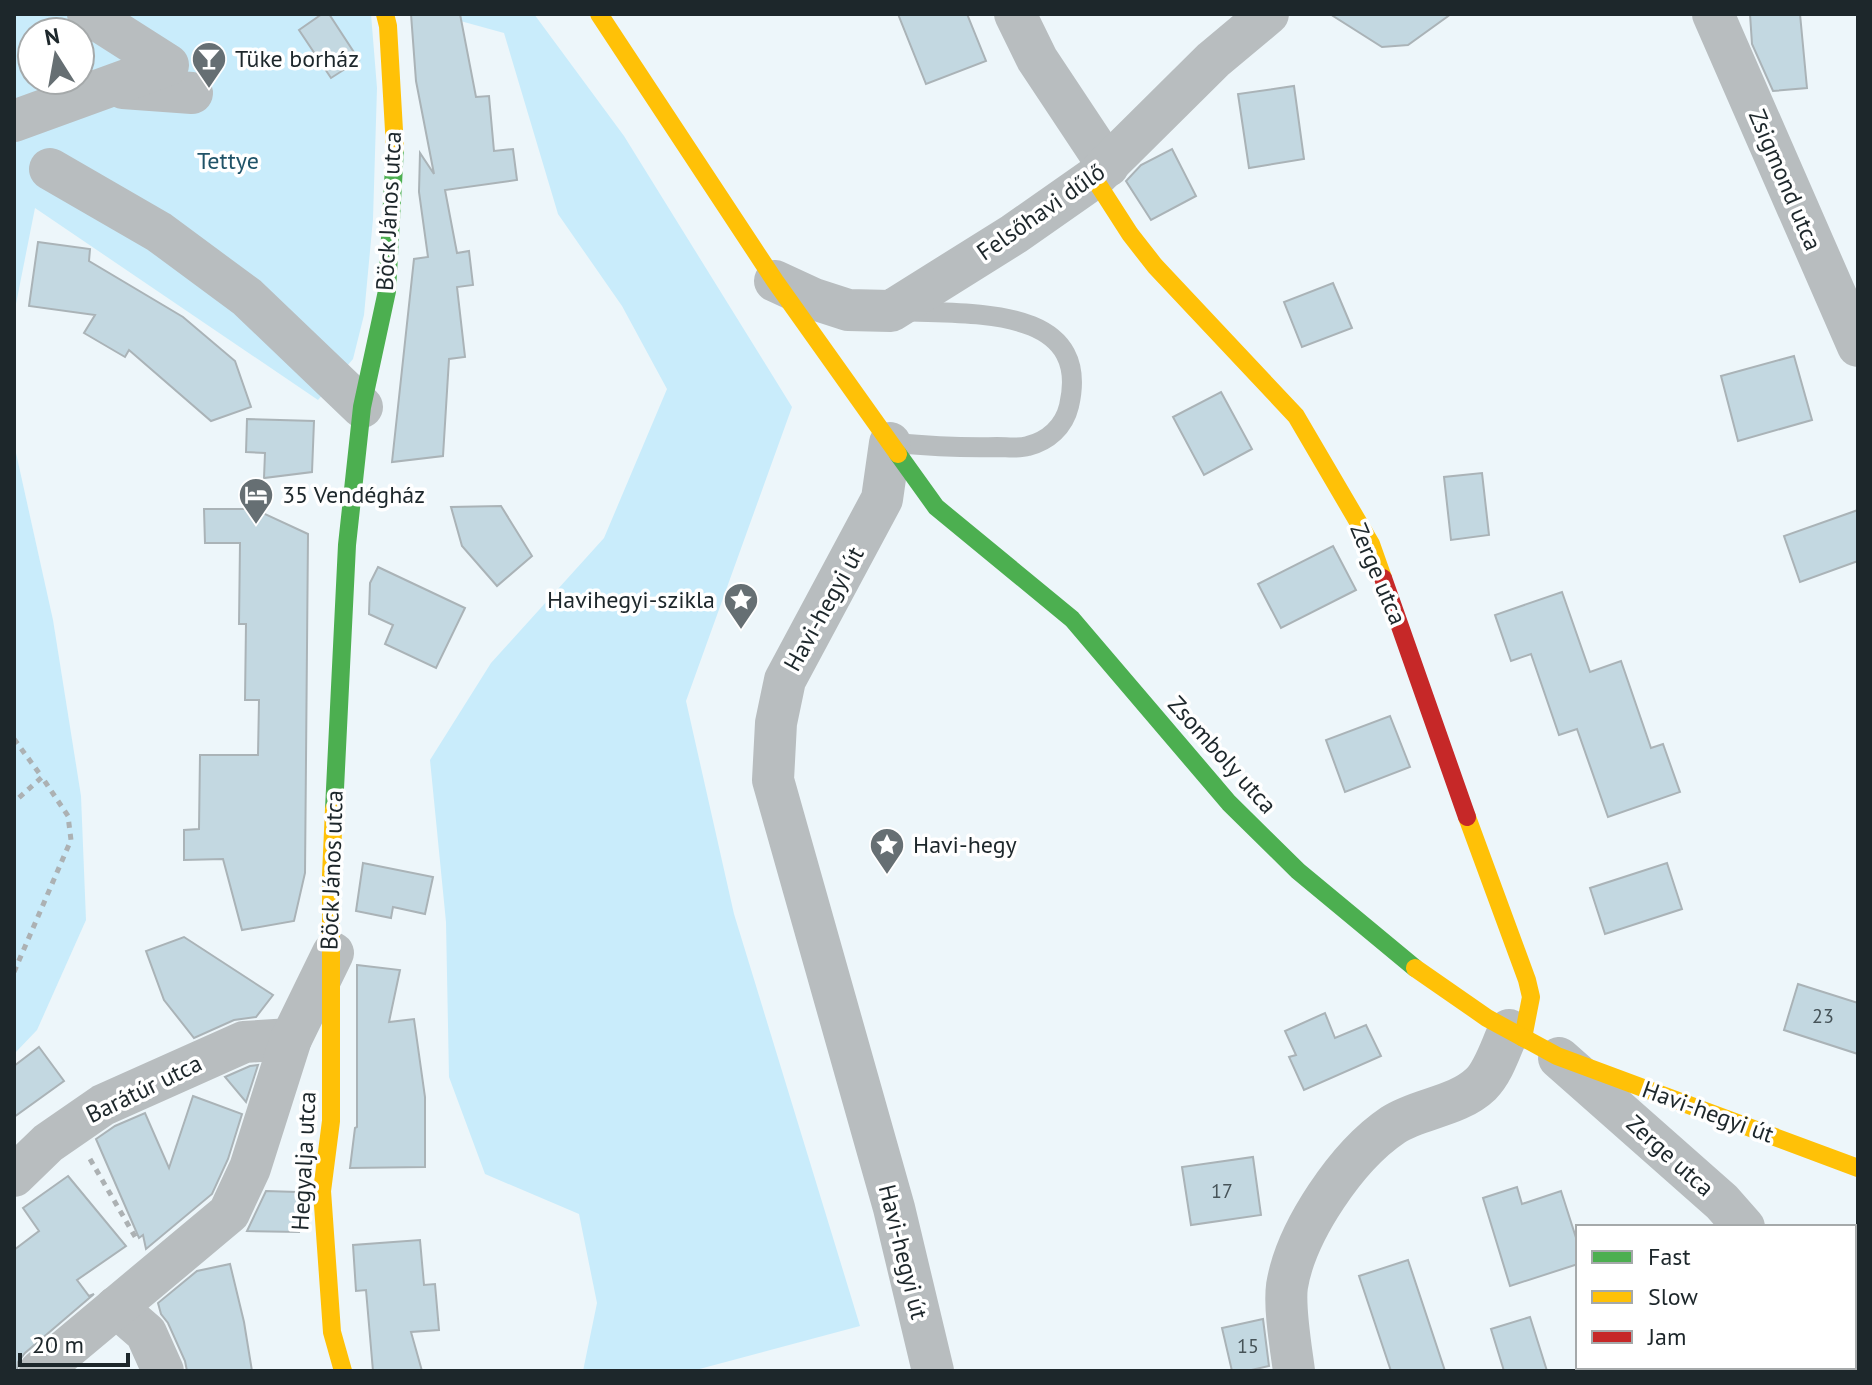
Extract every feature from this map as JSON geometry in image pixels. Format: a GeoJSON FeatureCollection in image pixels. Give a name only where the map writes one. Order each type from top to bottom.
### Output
{"type":"FeatureCollection","features":[{"type":"Feature","properties":{"kind":"street"},"geometry":{"type":"LineString","coordinates":[[14,121],[168,65],[88,14]]}},
{"type":"Feature","properties":{"kind":"street","name":"Böck János utca"},"geometry":{"type":"LineString","coordinates":[[40,1371],[229,1213],[250,1168],[291,1039],[333,952],[331,875],[347,545],[362,407],[387,291],[396,162],[385,14]]}},
{"type":"Feature","properties":{"kind":"street"},"geometry":{"type":"LineString","coordinates":[[599,14],[775,281],[890,443]]}},
{"type":"Feature","properties":{"kind":"street"},"geometry":{"type":"LineString","coordinates":[[1015,14],[1101,172]]}},
{"type":"Feature","properties":{"kind":"street","name":"Felsőhavi dűlő"},"geometry":{"type":"LineString","coordinates":[[891,311],[1014,234],[1101,172],[1213,60],[1268,14]]}},
{"type":"Feature","properties":{"kind":"street","name":"Zsigmond utca"},"geometry":{"type":"LineString","coordinates":[[1713,14],[1858,346]]}},
{"type":"Feature","properties":{"kind":"street"},"geometry":{"type":"LineString","coordinates":[[106,87],[192,93]]}},
{"type":"Feature","properties":{"kind":"street"},"geometry":{"type":"LineString","coordinates":[[50,169],[159,232],[247,297],[362,407]]}},
{"type":"Feature","properties":{"kind":"street","name":"Zerge utca"},"geometry":{"type":"LineString","coordinates":[[1101,172],[1130,234],[1155,266],[1296,416],[1371,544],[1527,980],[1531,997],[1530,1041],[1722,1202],[1742,1225]]}},
{"type":"Feature","properties":{"kind":"street"},"geometry":{"type":"LineString","coordinates":[[775,281],[848,310],[891,311]]}},
{"type":"Feature","properties":{"kind":"street","name":"Zsomboly utca"},"geometry":{"type":"LineString","coordinates":[[890,443],[936,507],[1072,619],[1229,803],[1298,871],[1415,968],[1530,1041]]}},
{"type":"Feature","properties":{"kind":"street","name":"Havi-hegyi út"},"geometry":{"type":"LineString","coordinates":[[890,443],[882,499],[785,680],[776,723],[773,780],[894,1208],[933,1371]]}},
{"type":"Feature","properties":{"kind":"street","name":"Hegyalja utca"},"geometry":{"type":"LineString","coordinates":[[333,952],[331,1121],[322,1191],[332,1332],[343,1371]]}},
{"type":"Feature","properties":{"kind":"street","name":"Barátúr utca"},"geometry":{"type":"LineString","coordinates":[[14,1176],[48,1143],[103,1105],[244,1042],[291,1039]]}},
{"type":"Feature","properties":{"kind":"street"},"geometry":{"type":"LineString","coordinates":[[1294,1371],[1287,1286],[1301,1243],[1326,1193],[1363,1152],[1393,1125],[1464,1096],[1530,1041]]}},
{"type":"Feature","properties":{"kind":"street","name":"Havi-hegyi út"},"geometry":{"type":"LineString","coordinates":[[1530,1041],[1858,1168]]}},
{"type":"Feature","properties":{"kind":"street"},"geometry":{"type":"LineString","coordinates":[[116,1307],[146,1333],[163,1371]]}},
{"type":"Feature","properties":{"kind":"lane"},"geometry":{"type":"LineString","coordinates":[[890,443],[953,448],[1026,447],[1050,438],[1067,414],[1074,385],[1067,358],[1056,340],[1034,326],[1010,317],[891,311]]}},
{"type":"Feature","properties":{"kind":"path"},"geometry":{"type":"LineString","coordinates":[[14,739],[68,816],[71,840],[14,972]]}},
{"type":"Feature","properties":{"kind":"path"},"geometry":{"type":"LineString","coordinates":[[14,802],[42,777]]}},
{"type":"Feature","properties":{"kind":"path"},"geometry":{"type":"LineString","coordinates":[[70,1127],[157,1273]]}},
{"type":"Feature","properties":{"kind":"green space","name":"Tettye"},"geometry":{"type":"Polygon","coordinates":[[[14,14],[371,14],[377,88],[373,219],[364,315],[353,359],[318,400],[35,208],[14,314],[14,14]]]}},
{"type":"Feature","properties":{"kind":"green space"},"geometry":{"type":"Polygon","coordinates":[[[435,14],[534,14],[624,136],[792,407],[686,701],[734,914],[860,1326],[692,1371],[583,1371],[597,1303],[579,1214],[485,1174],[449,1077],[446,922],[430,760],[491,663],[604,538],[667,389],[622,306],[558,214],[504,33],[435,14]]]}},
{"type":"Feature","properties":{"kind":"green space"},"geometry":{"type":"Polygon","coordinates":[[[14,444],[53,620],[81,796],[86,920],[37,1030],[14,1054],[14,444]]]}},
{"type":"Feature","properties":{"kind":"building"},"geometry":{"type":"Polygon","coordinates":[[[322,14],[329,14],[359,60],[331,78],[299,30],[322,14]]]}},
{"type":"Feature","properties":{"kind":"building"},"geometry":{"type":"Polygon","coordinates":[[[411,14],[460,14],[476,97],[489,96],[494,151],[513,149],[517,180],[445,190],[457,253],[469,251],[473,285],[457,287],[465,357],[449,359],[443,456],[392,462],[414,259],[428,257],[419,192],[420,153],[434,174],[416,81],[411,14]]]}},
{"type":"Feature","properties":{"kind":"building"},"geometry":{"type":"Polygon","coordinates":[[[898,14],[967,14],[986,61],[926,84],[898,14]]]}},
{"type":"Feature","properties":{"kind":"building"},"geometry":{"type":"Polygon","coordinates":[[[1330,14],[1451,14],[1408,45],[1382,47],[1330,14]]]}},
{"type":"Feature","properties":{"kind":"building"},"geometry":{"type":"Polygon","coordinates":[[[1750,14],[1800,14],[1807,88],[1773,91],[1752,44],[1750,14]]]}},
{"type":"Feature","properties":{"kind":"building"},"geometry":{"type":"Polygon","coordinates":[[[1294,86],[1304,159],[1249,168],[1238,94],[1294,86]]]}},
{"type":"Feature","properties":{"kind":"building"},"geometry":{"type":"Polygon","coordinates":[[[1172,149],[1196,196],[1151,220],[1126,181],[1141,165],[1172,149]]]}},
{"type":"Feature","properties":{"kind":"building"},"geometry":{"type":"Polygon","coordinates":[[[38,242],[90,249],[89,261],[183,317],[235,361],[251,407],[211,421],[129,350],[125,357],[84,333],[95,315],[29,306],[38,242]]]}},
{"type":"Feature","properties":{"kind":"building"},"geometry":{"type":"Polygon","coordinates":[[[1333,283],[1352,328],[1302,347],[1284,302],[1333,283]]]}},
{"type":"Feature","properties":{"kind":"building"},"geometry":{"type":"Polygon","coordinates":[[[1794,356],[1812,420],[1738,441],[1721,376],[1794,356]]]}},
{"type":"Feature","properties":{"kind":"building"},"geometry":{"type":"Polygon","coordinates":[[[1221,392],[1252,449],[1204,475],[1173,417],[1221,392]]]}},
{"type":"Feature","properties":{"kind":"building"},"geometry":{"type":"Polygon","coordinates":[[[247,419],[314,421],[312,472],[264,478],[265,453],[246,452],[247,419]]]}},
{"type":"Feature","properties":{"kind":"building"},"geometry":{"type":"Polygon","coordinates":[[[1482,473],[1489,535],[1451,540],[1444,477],[1482,473]]]}},
{"type":"Feature","properties":{"kind":"building"},"geometry":{"type":"Polygon","coordinates":[[[501,506],[532,556],[497,586],[462,546],[451,507],[501,506]]]}},
{"type":"Feature","properties":{"kind":"building"},"geometry":{"type":"Polygon","coordinates":[[[204,509],[254,509],[308,534],[305,873],[294,921],[242,930],[223,859],[184,860],[184,830],[199,829],[200,755],[258,755],[259,700],[245,700],[246,624],[239,624],[240,543],[205,543],[204,509]]]}},
{"type":"Feature","properties":{"kind":"building"},"geometry":{"type":"Polygon","coordinates":[[[1858,510],[1858,561],[1800,582],[1784,536],[1858,510]]]}},
{"type":"Feature","properties":{"kind":"building"},"geometry":{"type":"Polygon","coordinates":[[[1333,546],[1356,590],[1281,628],[1258,584],[1333,546]]]}},
{"type":"Feature","properties":{"kind":"building"},"geometry":{"type":"Polygon","coordinates":[[[378,567],[465,608],[436,668],[385,644],[393,625],[369,614],[370,583],[378,567]]]}},
{"type":"Feature","properties":{"kind":"building"},"geometry":{"type":"Polygon","coordinates":[[[1562,592],[1590,672],[1621,661],[1651,748],[1663,744],[1680,792],[1608,817],[1577,729],[1559,735],[1531,654],[1511,661],[1495,615],[1562,592]]]}},
{"type":"Feature","properties":{"kind":"building"},"geometry":{"type":"Polygon","coordinates":[[[1390,716],[1410,767],[1345,792],[1326,740],[1390,716]]]}},
{"type":"Feature","properties":{"kind":"building"},"geometry":{"type":"Polygon","coordinates":[[[363,863],[433,877],[425,914],[393,907],[391,918],[356,911],[363,863]]]}},
{"type":"Feature","properties":{"kind":"building"},"geometry":{"type":"Polygon","coordinates":[[[1667,863],[1682,909],[1605,934],[1590,888],[1667,863]]]}},
{"type":"Feature","properties":{"kind":"building"},"geometry":{"type":"Polygon","coordinates":[[[184,937],[273,995],[256,1017],[234,1020],[194,1038],[164,1000],[146,951],[184,937]]]}},
{"type":"Feature","properties":{"kind":"building"},"geometry":{"type":"Polygon","coordinates":[[[357,965],[400,970],[389,1022],[414,1019],[425,1097],[425,1167],[350,1168],[357,1127],[357,965]]]}},
{"type":"Feature","properties":{"kind":"building"},"geometry":{"type":"Polygon","coordinates":[[[1798,984],[1858,1003],[1858,1054],[1784,1030],[1798,984]]]}},
{"type":"Feature","properties":{"kind":"building"},"geometry":{"type":"Polygon","coordinates":[[[1325,1013],[1335,1038],[1366,1025],[1381,1056],[1304,1090],[1289,1057],[1296,1055],[1285,1031],[1325,1013]]]}},
{"type":"Feature","properties":{"kind":"building"},"geometry":{"type":"Polygon","coordinates":[[[39,1047],[64,1081],[14,1117],[14,1066],[39,1047]]]}},
{"type":"Feature","properties":{"kind":"building"},"geometry":{"type":"Polygon","coordinates":[[[258,1065],[246,1102],[225,1077],[258,1065]]]}},
{"type":"Feature","properties":{"kind":"building"},"geometry":{"type":"Polygon","coordinates":[[[193,1096],[242,1114],[228,1159],[212,1194],[146,1249],[143,1235],[139,1238],[96,1139],[115,1126],[145,1113],[169,1168],[193,1096]]]}},
{"type":"Feature","properties":{"kind":"building"},"geometry":{"type":"Polygon","coordinates":[[[1253,1157],[1261,1215],[1191,1225],[1182,1167],[1253,1157]]]}},
{"type":"Feature","properties":{"kind":"building"},"geometry":{"type":"Polygon","coordinates":[[[68,1176],[126,1246],[77,1280],[89,1296],[94,1294],[25,1353],[18,1362],[17,1371],[14,1371],[14,1250],[39,1231],[23,1208],[68,1176]]]}},
{"type":"Feature","properties":{"kind":"building"},"geometry":{"type":"Polygon","coordinates":[[[1517,1187],[1522,1204],[1561,1191],[1576,1238],[1576,1265],[1510,1286],[1483,1198],[1517,1187]]]}},
{"type":"Feature","properties":{"kind":"building"},"geometry":{"type":"Polygon","coordinates":[[[266,1191],[297,1192],[299,1232],[247,1231],[266,1191]]]}},
{"type":"Feature","properties":{"kind":"building"},"geometry":{"type":"Polygon","coordinates":[[[420,1240],[424,1285],[435,1284],[439,1330],[411,1332],[422,1371],[373,1371],[366,1290],[356,1291],[353,1245],[420,1240]]]}},
{"type":"Feature","properties":{"kind":"building"},"geometry":{"type":"Polygon","coordinates":[[[1408,1260],[1445,1371],[1391,1371],[1359,1276],[1408,1260]]]}},
{"type":"Feature","properties":{"kind":"building"},"geometry":{"type":"Polygon","coordinates":[[[230,1264],[252,1371],[187,1371],[158,1303],[197,1271],[230,1264]]]}},
{"type":"Feature","properties":{"kind":"building"},"geometry":{"type":"Polygon","coordinates":[[[1530,1317],[1547,1371],[1504,1371],[1491,1329],[1530,1317]]]}},
{"type":"Feature","properties":{"kind":"building"},"geometry":{"type":"Polygon","coordinates":[[[1263,1319],[1269,1366],[1232,1371],[1222,1328],[1263,1319]]]}},
{"type":"Feature","properties":{"kind":"traffic: fast"},"geometry":{"type":"LineString","coordinates":[[334,809],[347,545],[362,407],[387,291],[395,148]]}},
{"type":"Feature","properties":{"kind":"traffic: fast"},"geometry":{"type":"LineString","coordinates":[[898,454],[936,507],[1072,619],[1229,803],[1298,871],[1415,968]]}},
{"type":"Feature","properties":{"kind":"traffic: slow"},"geometry":{"type":"LineString","coordinates":[[385,14],[395,148]]}},
{"type":"Feature","properties":{"kind":"traffic: slow"},"geometry":{"type":"LineString","coordinates":[[599,14],[775,281],[898,454]]}},
{"type":"Feature","properties":{"kind":"traffic: slow"},"geometry":{"type":"LineString","coordinates":[[1094,178],[1155,266],[1296,416],[1371,544],[1383,578]]}},
{"type":"Feature","properties":{"kind":"traffic: slow"},"geometry":{"type":"LineString","coordinates":[[334,809],[331,1121],[322,1191],[332,1332],[343,1371]]}},
{"type":"Feature","properties":{"kind":"traffic: slow"},"geometry":{"type":"LineString","coordinates":[[1467,817],[1527,980],[1531,997],[1523,1038]]}},
{"type":"Feature","properties":{"kind":"traffic: slow"},"geometry":{"type":"LineString","coordinates":[[1415,968],[1487,1018],[1557,1056],[1858,1168]]}},
{"type":"Feature","properties":{"kind":"traffic: jam"},"geometry":{"type":"LineString","coordinates":[[1383,578],[1467,817]]}},
{"type":"Feature","properties":{"kind":"place","name":"Tüke borház"},"geometry":{"type":"Point","coordinates":[209,90]}},
{"type":"Feature","properties":{"kind":"place","name":"35 Vendégház"},"geometry":{"type":"Point","coordinates":[256,526]}},
{"type":"Feature","properties":{"kind":"place","name":"Havihegyi-szikla"},"geometry":{"type":"Point","coordinates":[741,631]}},
{"type":"Feature","properties":{"kind":"place","name":"Havi-hegy"},"geometry":{"type":"Point","coordinates":[887,876]}}]}
